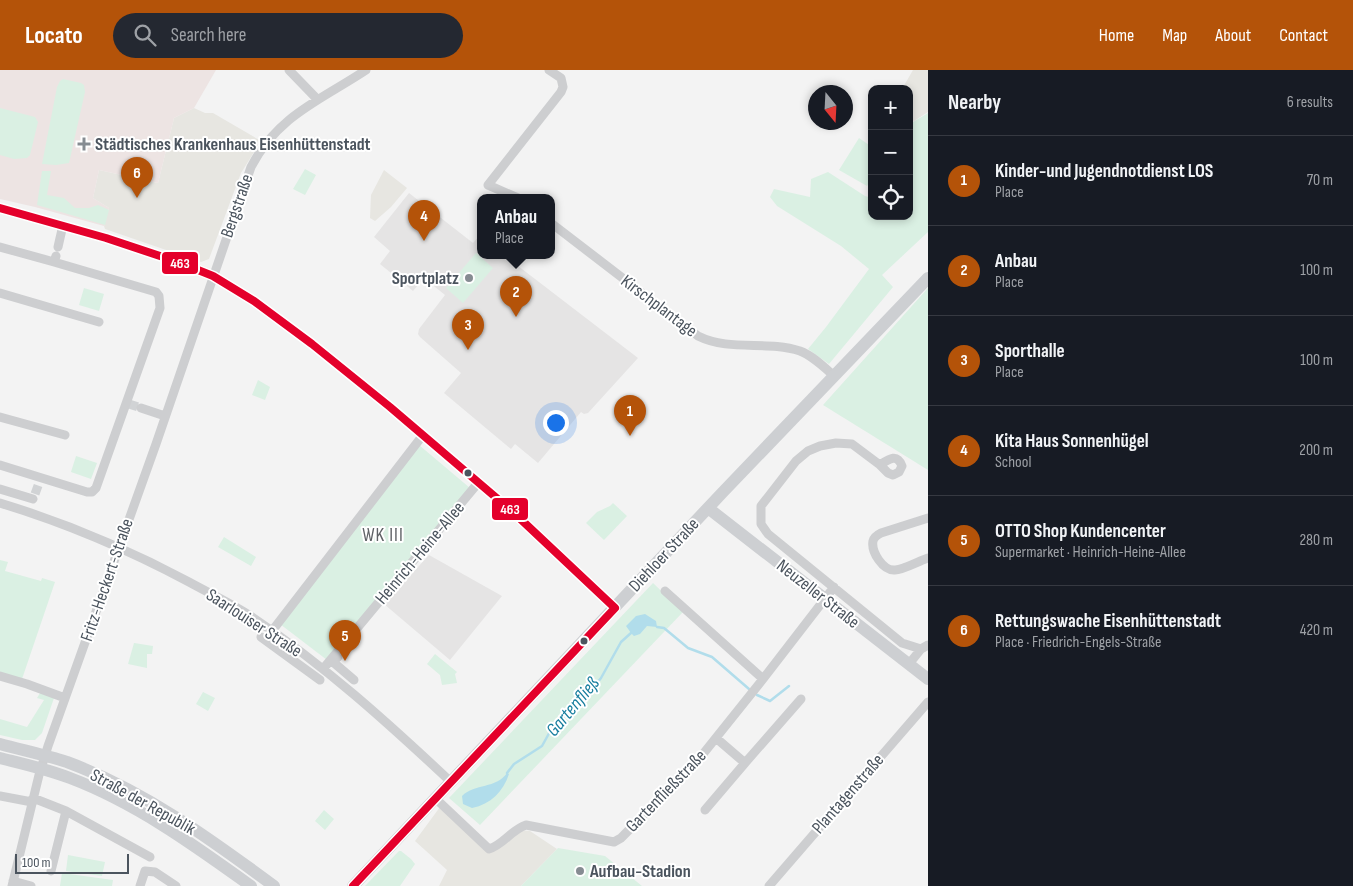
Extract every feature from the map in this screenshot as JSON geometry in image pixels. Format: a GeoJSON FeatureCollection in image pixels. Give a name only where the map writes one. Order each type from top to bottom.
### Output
{"type":"FeatureCollection","features":[{"type":"Feature","properties":{"kind":"street"},"geometry":{"type":"LineString","coordinates":[[288,70],[317,99]]}},
{"type":"Feature","properties":{"kind":"street","name":"Bergstraße"},"geometry":{"type":"LineString","coordinates":[[213,276],[242,191],[256,158],[276,132],[291,118],[317,99],[366,70]]}},
{"type":"Feature","properties":{"kind":"street"},"geometry":{"type":"LineString","coordinates":[[509,194],[488,185],[561,92],[563,87],[561,78],[550,70]]}},
{"type":"Feature","properties":{"kind":"street"},"geometry":{"type":"LineString","coordinates":[[0,208],[133,246],[213,276],[254,301],[296,331],[423,435],[513,512],[615,608]]}},
{"type":"Feature","properties":{"kind":"street"},"geometry":{"type":"LineString","coordinates":[[56,255],[63,225]]}},
{"type":"Feature","properties":{"kind":"street","name":"Kirschplantage"},"geometry":{"type":"LineString","coordinates":[[555,225],[698,336],[722,344],[778,347],[801,352],[811,357],[834,376]]}},
{"type":"Feature","properties":{"kind":"street"},"geometry":{"type":"LineString","coordinates":[[0,247],[56,255],[156,292],[160,296],[160,308],[128,404],[98,483],[92,492],[40,480],[0,465]]}},
{"type":"Feature","properties":{"kind":"street","name":"Fritz-Heckert-Straße"},"geometry":{"type":"LineString","coordinates":[[12,884],[33,800],[65,698],[213,276]]}},
{"type":"Feature","properties":{"kind":"street","name":"Diehloer Straße"},"geometry":{"type":"LineString","coordinates":[[352,886],[708,508],[928,278]]}},
{"type":"Feature","properties":{"kind":"street"},"geometry":{"type":"LineString","coordinates":[[0,293],[99,322]]}},
{"type":"Feature","properties":{"kind":"street"},"geometry":{"type":"LineString","coordinates":[[141,408],[165,416]]}},
{"type":"Feature","properties":{"kind":"street"},"geometry":{"type":"LineString","coordinates":[[0,417],[65,435]]}},
{"type":"Feature","properties":{"kind":"street"},"geometry":{"type":"LineString","coordinates":[[272,631],[423,435]]}},
{"type":"Feature","properties":{"kind":"street"},"geometry":{"type":"LineString","coordinates":[[880,465],[852,444],[836,443],[820,446],[808,451],[796,461],[761,506],[761,524],[768,534],[902,644],[925,647]]}},
{"type":"Feature","properties":{"kind":"street","name":"Heinrich-Heine-Allee"},"geometry":{"type":"LineString","coordinates":[[323,669],[478,482]]}},
{"type":"Feature","properties":{"kind":"street"},"geometry":{"type":"LineString","coordinates":[[0,489],[34,497],[28,512]]}},
{"type":"Feature","properties":{"kind":"street","name":"Saarlouiser Straße"},"geometry":{"type":"LineString","coordinates":[[0,503],[118,546],[234,606],[272,631],[323,669],[389,725],[451,782]]}},
{"type":"Feature","properties":{"kind":"street","name":"Neuzeller Straße"},"geometry":{"type":"LineString","coordinates":[[708,508],[928,679]]}},
{"type":"Feature","properties":{"kind":"street"},"geometry":{"type":"LineString","coordinates":[[928,518],[880,532],[873,541],[881,564],[889,569],[895,570],[928,558]]}},
{"type":"Feature","properties":{"kind":"street","name":"Gartenfließstraße"},"geometry":{"type":"LineString","coordinates":[[435,798],[489,849],[496,847],[516,828],[526,825],[614,842],[621,838],[699,760],[834,587]]}},
{"type":"Feature","properties":{"kind":"street","name":"Diehloer Straße"},"geometry":{"type":"LineString","coordinates":[[665,591],[763,679]]}},
{"type":"Feature","properties":{"kind":"street"},"geometry":{"type":"LineString","coordinates":[[261,637],[320,680]]}},
{"type":"Feature","properties":{"kind":"street"},"geometry":{"type":"LineString","coordinates":[[909,664],[925,647]]}},
{"type":"Feature","properties":{"kind":"street"},"geometry":{"type":"LineString","coordinates":[[341,648],[344,650],[333,662],[354,680]]}},
{"type":"Feature","properties":{"kind":"street"},"geometry":{"type":"LineString","coordinates":[[0,676],[65,698]]}},
{"type":"Feature","properties":{"kind":"street"},"geometry":{"type":"LineString","coordinates":[[705,810],[801,699]]}},
{"type":"Feature","properties":{"kind":"street","name":"Plantagenstraße"},"geometry":{"type":"LineString","coordinates":[[768,886],[928,702]]}},
{"type":"Feature","properties":{"kind":"street","name":"Gartenfließstraße"},"geometry":{"type":"LineString","coordinates":[[716,738],[745,763]]}},
{"type":"Feature","properties":{"kind":"street","name":"Straße der Republik"},"geometry":{"type":"LineString","coordinates":[[0,744],[44,762],[133,807],[168,828],[251,886]]}},
{"type":"Feature","properties":{"kind":"street","name":"Straße der Republik"},"geometry":{"type":"LineString","coordinates":[[0,758],[44,762],[108,780],[176,817],[274,886]]}},
{"type":"Feature","properties":{"kind":"street"},"geometry":{"type":"LineString","coordinates":[[0,796],[33,800],[66,811],[150,857]]}},
{"type":"Feature","properties":{"kind":"street"},"geometry":{"type":"LineString","coordinates":[[51,872],[66,811]]}},
{"type":"Feature","properties":{"kind":"street"},"geometry":{"type":"LineString","coordinates":[[140,886],[146,871],[155,872],[176,886]]}},
{"type":"Feature","properties":{"kind":"street"},"geometry":{"type":"LineString","coordinates":[[12,884],[31,886]]}},
{"type":"Feature","properties":{"kind":"shaded area","name":"Städtisches Krankenhaus Eisenhüttenstadt"},"geometry":{"type":"Polygon","coordinates":[[[0,70],[216,70],[194,108],[174,118],[158,183],[99,170],[93,198],[109,208],[104,226],[0,199],[0,70]]]}},
{"type":"Feature","properties":{"kind":"shaded area"},"geometry":{"type":"Polygon","coordinates":[[[913,70],[928,70],[928,112],[914,121],[913,85],[904,85],[913,70]]]}},
{"type":"Feature","properties":{"kind":"shaded area"},"geometry":{"type":"Polygon","coordinates":[[[194,108],[205,113],[213,113],[261,141],[241,173],[209,259],[201,262],[105,229],[104,226],[109,208],[93,198],[99,170],[158,183],[174,118],[194,108]]]}},
{"type":"Feature","properties":{"kind":"shaded area"},"geometry":{"type":"Polygon","coordinates":[[[384,170],[407,188],[391,207],[375,221],[370,218],[371,195],[384,170]]]}},
{"type":"Feature","properties":{"kind":"shaded area"},"geometry":{"type":"Polygon","coordinates":[[[409,193],[473,243],[477,238],[477,259],[509,259],[638,358],[588,413],[584,414],[581,412],[538,463],[515,444],[511,449],[444,393],[461,373],[418,334],[419,329],[445,295],[424,278],[413,291],[380,264],[390,251],[374,237],[409,193]]]}},
{"type":"Feature","properties":{"kind":"shaded area"},"geometry":{"type":"Polygon","coordinates":[[[429,555],[502,596],[450,660],[384,604],[429,555]]]}},
{"type":"Feature","properties":{"kind":"shaded area"},"geometry":{"type":"Polygon","coordinates":[[[440,807],[483,849],[519,830],[530,831],[557,849],[521,886],[439,886],[447,870],[415,841],[440,807]]]}},
{"type":"Feature","properties":{"kind":"green space"},"geometry":{"type":"Polygon","coordinates":[[[63,79],[81,83],[84,85],[85,92],[69,163],[56,165],[42,164],[57,87],[63,79]]]}},
{"type":"Feature","properties":{"kind":"green space"},"geometry":{"type":"Polygon","coordinates":[[[0,108],[35,117],[38,122],[30,155],[27,158],[14,159],[0,155],[0,108]]]}},
{"type":"Feature","properties":{"kind":"green space"},"geometry":{"type":"Polygon","coordinates":[[[928,113],[928,232],[882,275],[893,287],[829,364],[808,349],[869,269],[841,246],[777,206],[770,197],[774,189],[810,197],[811,179],[828,172],[868,197],[868,220],[913,220],[913,122],[928,113]]]}},
{"type":"Feature","properties":{"kind":"green space"},"geometry":{"type":"Polygon","coordinates":[[[859,138],[868,144],[867,186],[839,170],[859,138]]]}},
{"type":"Feature","properties":{"kind":"green space"},"geometry":{"type":"Polygon","coordinates":[[[305,169],[316,175],[305,195],[293,189],[305,169]]]}},
{"type":"Feature","properties":{"kind":"green space"},"geometry":{"type":"Polygon","coordinates":[[[42,171],[51,171],[47,195],[64,198],[75,208],[89,208],[98,205],[109,210],[105,225],[37,205],[42,171]]]}},
{"type":"Feature","properties":{"kind":"green space","name":"Sportplatz"},"geometry":{"type":"Polygon","coordinates":[[[476,253],[477,259],[483,259],[493,268],[463,303],[446,288],[476,253]]]}},
{"type":"Feature","properties":{"kind":"green space"},"geometry":{"type":"Polygon","coordinates":[[[84,288],[104,294],[99,311],[79,305],[84,288]]]}},
{"type":"Feature","properties":{"kind":"green space"},"geometry":{"type":"Polygon","coordinates":[[[928,288],[928,470],[823,405],[928,288]]]}},
{"type":"Feature","properties":{"kind":"green space"},"geometry":{"type":"Polygon","coordinates":[[[258,380],[270,387],[265,400],[252,395],[258,380]]]}},
{"type":"Feature","properties":{"kind":"green space"},"geometry":{"type":"Polygon","coordinates":[[[419,445],[470,488],[327,660],[280,624],[419,445]]]}},
{"type":"Feature","properties":{"kind":"green space"},"geometry":{"type":"Polygon","coordinates":[[[76,456],[97,463],[91,479],[71,472],[76,456]]]}},
{"type":"Feature","properties":{"kind":"green space"},"geometry":{"type":"Polygon","coordinates":[[[613,503],[627,516],[604,540],[586,523],[597,512],[613,503]]]}},
{"type":"Feature","properties":{"kind":"green space"},"geometry":{"type":"Polygon","coordinates":[[[224,537],[256,557],[251,566],[218,547],[224,537]]]}},
{"type":"Feature","properties":{"kind":"green space"},"geometry":{"type":"Polygon","coordinates":[[[0,560],[8,562],[5,571],[41,581],[42,578],[55,582],[22,679],[0,673],[0,560]]]}},
{"type":"Feature","properties":{"kind":"green space"},"geometry":{"type":"Polygon","coordinates":[[[653,583],[683,612],[480,825],[449,798],[653,583]]]}},
{"type":"Feature","properties":{"kind":"green space"},"geometry":{"type":"Polygon","coordinates":[[[134,643],[153,646],[152,654],[147,654],[147,668],[128,664],[134,643]]]}},
{"type":"Feature","properties":{"kind":"green space"},"geometry":{"type":"Polygon","coordinates":[[[435,654],[457,672],[455,674],[457,683],[442,685],[440,675],[427,664],[435,654]]]}},
{"type":"Feature","properties":{"kind":"green space"},"geometry":{"type":"Polygon","coordinates":[[[203,692],[215,698],[208,711],[196,704],[203,692]]]}},
{"type":"Feature","properties":{"kind":"green space"},"geometry":{"type":"Polygon","coordinates":[[[40,693],[54,698],[42,733],[35,740],[22,740],[0,735],[0,719],[27,727],[44,700],[37,698],[40,693]]]}},
{"type":"Feature","properties":{"kind":"green space"},"geometry":{"type":"Polygon","coordinates":[[[324,810],[334,819],[325,830],[315,821],[324,810]]]}},
{"type":"Feature","properties":{"kind":"green space","name":"Aufbau-Stadion"},"geometry":{"type":"Polygon","coordinates":[[[558,848],[605,856],[642,886],[521,886],[558,848]]]}},
{"type":"Feature","properties":{"kind":"green space"},"geometry":{"type":"Polygon","coordinates":[[[399,851],[415,864],[400,886],[365,886],[399,851]]]}},
{"type":"Feature","properties":{"kind":"green space"},"geometry":{"type":"Polygon","coordinates":[[[68,855],[105,862],[102,876],[66,871],[68,855]]]}},
{"type":"Feature","properties":{"kind":"green space"},"geometry":{"type":"Polygon","coordinates":[[[62,873],[113,880],[112,886],[60,886],[62,873]]]}},
{"type":"Feature","properties":{"kind":"water"},"geometry":{"type":"Polygon","coordinates":[[[645,614],[656,621],[657,627],[647,626],[640,634],[634,636],[626,626],[636,616],[645,614]]]}},
{"type":"Feature","properties":{"kind":"water"},"geometry":{"type":"Polygon","coordinates":[[[507,773],[509,774],[500,792],[485,804],[472,808],[463,804],[462,796],[467,792],[497,782],[507,773]]]}},
{"type":"Feature","properties":{"kind":"waterway","name":"Gartenfließ"},"geometry":{"type":"LineString","coordinates":[[657,627],[664,628],[688,648],[712,657],[749,689]]}},
{"type":"Feature","properties":{"kind":"waterway","name":"Gartenfließ"},"geometry":{"type":"LineString","coordinates":[[507,773],[514,764],[542,746],[552,728],[590,692],[601,678],[621,642],[631,633]]}},
{"type":"Feature","properties":{"kind":"waterway","name":"Gartenfließ"},"geometry":{"type":"LineString","coordinates":[[757,695],[770,701],[789,686]]}},
{"type":"Feature","properties":{"kind":"tunnel"},"geometry":{"type":"LineString","coordinates":[[129,404],[141,408]]}},
{"type":"Feature","properties":{"kind":"tunnel"},"geometry":{"type":"LineString","coordinates":[[35,494],[39,483]]}},
{"type":"Feature","properties":{"kind":"transit line","name":"463"},"geometry":{"type":"LineString","coordinates":[[0,208],[106,238],[178,262],[213,276],[254,301],[312,344],[390,407],[513,512],[615,608],[353,886]]}},
{"type":"Feature","properties":{"kind":"place","name":"Städtisches Krankenhaus Eisenhüttenstadt"},"geometry":{"type":"Point","coordinates":[84,144]}},
{"type":"Feature","properties":{"kind":"place","name":"Rettungswache Eisenhüttenstadt"},"geometry":{"type":"Point","coordinates":[137,198]}},
{"type":"Feature","properties":{"kind":"place","name":"Kita Haus Sonnenhügel"},"geometry":{"type":"Point","coordinates":[424,241]}},
{"type":"Feature","properties":{"kind":"place","name":"Sportplatz"},"geometry":{"type":"Point","coordinates":[469,278]}},
{"type":"Feature","properties":{"kind":"place","name":"Anbau"},"geometry":{"type":"Point","coordinates":[516,317]}},
{"type":"Feature","properties":{"kind":"place","name":"Sporthalle"},"geometry":{"type":"Point","coordinates":[468,350]}},
{"type":"Feature","properties":{"kind":"place","name":"Kinder-und Jugendnotdienst LOS"},"geometry":{"type":"Point","coordinates":[630,436]}},
{"type":"Feature","properties":{"kind":"place","name":"OTTO Shop Kundencenter"},"geometry":{"type":"Point","coordinates":[345,661]}},
{"type":"Feature","properties":{"kind":"place","name":"Aufbau-Stadion"},"geometry":{"type":"Point","coordinates":[580,871]}},
{"type":"Feature","properties":{"kind":"district","name":"WK III"},"geometry":{"type":"Point","coordinates":[383,535]}}]}
